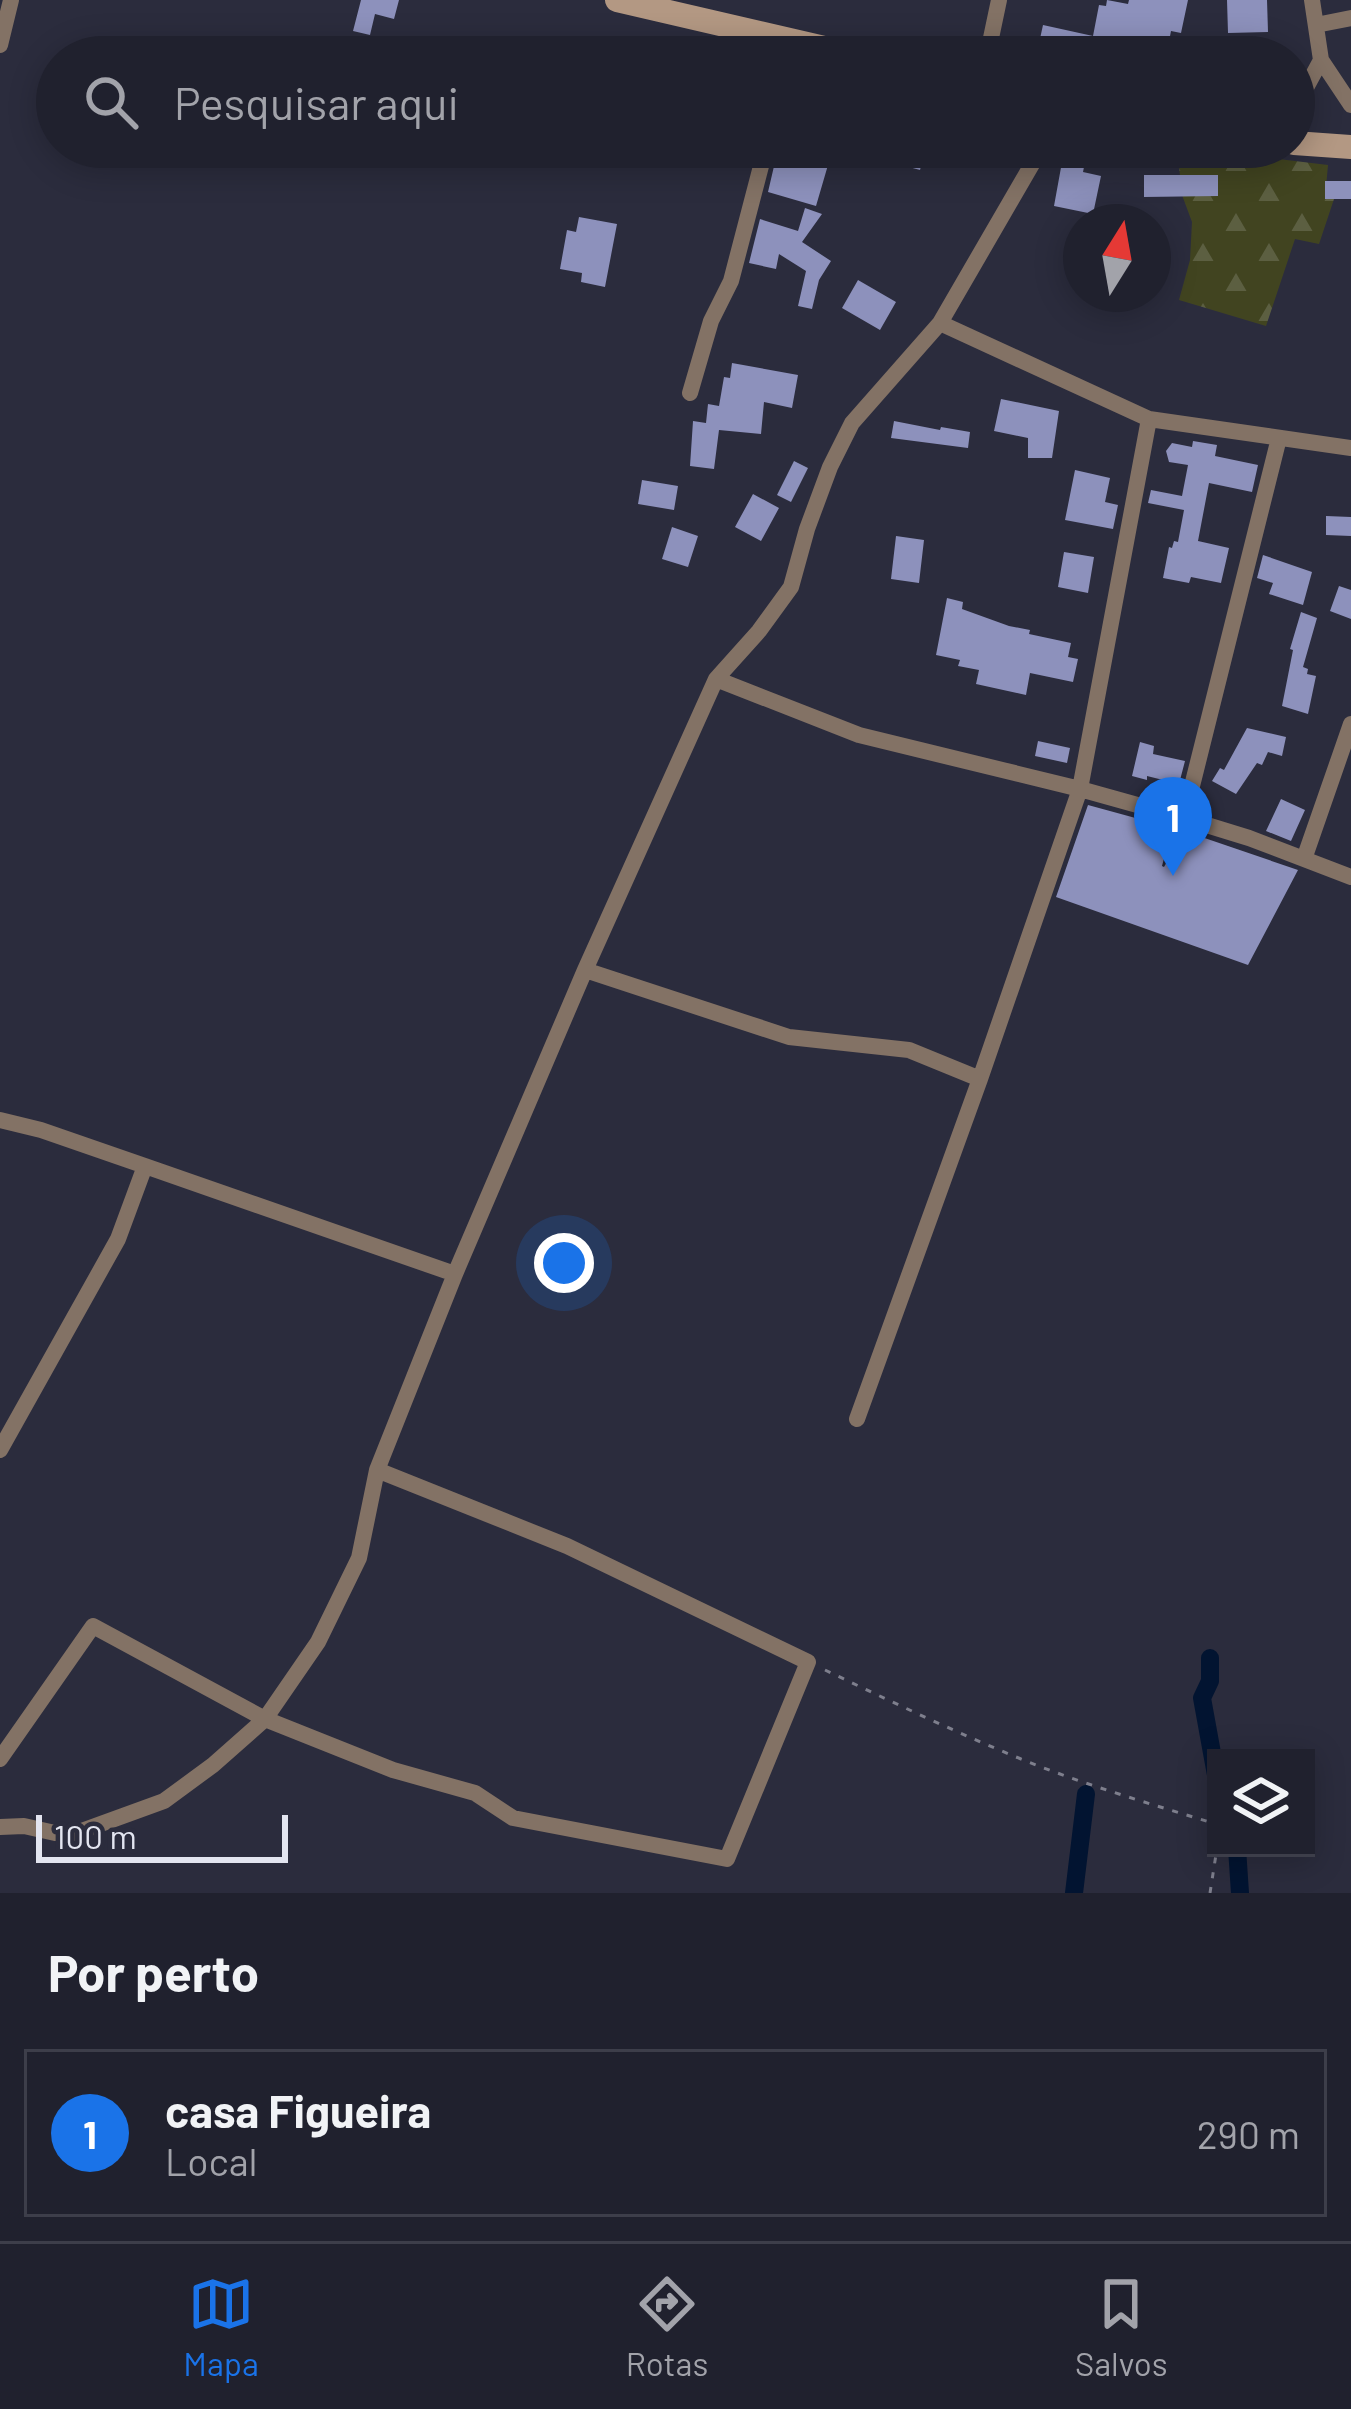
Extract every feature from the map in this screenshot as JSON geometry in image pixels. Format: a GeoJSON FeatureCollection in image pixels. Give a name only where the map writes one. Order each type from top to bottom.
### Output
{"type":"FeatureCollection","features":[{"type":"Feature","properties":{"kind":"main road"},"geometry":{"type":"LineString","coordinates":[[617,0],[745,36]]}},
{"type":"Feature","properties":{"kind":"main road"},"geometry":{"type":"LineString","coordinates":[[1315,144],[1351,147]]}},
{"type":"Feature","properties":{"kind":"street"},"geometry":{"type":"LineString","coordinates":[[0,45],[11,0]]}},
{"type":"Feature","properties":{"kind":"street"},"geometry":{"type":"LineString","coordinates":[[991,36],[999,0]]}},
{"type":"Feature","properties":{"kind":"street"},"geometry":{"type":"LineString","coordinates":[[1312,0],[1321,60],[1351,105]]}},
{"type":"Feature","properties":{"kind":"street"},"geometry":{"type":"LineString","coordinates":[[1316,25],[1351,18]]}},
{"type":"Feature","properties":{"kind":"street"},"geometry":{"type":"LineString","coordinates":[[1315,71],[1321,60]]}},
{"type":"Feature","properties":{"kind":"street"},"geometry":{"type":"LineString","coordinates":[[689,393],[711,321],[731,281],[761,168]]}},
{"type":"Feature","properties":{"kind":"street"},"geometry":{"type":"LineString","coordinates":[[0,1827],[76,1832],[164,1801],[265,1719],[318,1642],[359,1558],[377,1470],[455,1274],[716,679],[791,587],[830,466],[852,423],[940,323],[1030,168]]}},
{"type":"Feature","properties":{"kind":"street"},"geometry":{"type":"LineString","coordinates":[[940,323],[1149,418],[1351,448]]}},
{"type":"Feature","properties":{"kind":"street"},"geometry":{"type":"LineString","coordinates":[[857,1418],[1080,789],[1149,418]]}},
{"type":"Feature","properties":{"kind":"street"},"geometry":{"type":"LineString","coordinates":[[1184,818],[1279,438]]}},
{"type":"Feature","properties":{"kind":"street"},"geometry":{"type":"LineString","coordinates":[[716,679],[859,735],[1184,818],[1351,878]]}},
{"type":"Feature","properties":{"kind":"street"},"geometry":{"type":"LineString","coordinates":[[1304,859],[1351,724]]}},
{"type":"Feature","properties":{"kind":"street"},"geometry":{"type":"LineString","coordinates":[[585,970],[789,1037],[909,1050],[980,1079]]}},
{"type":"Feature","properties":{"kind":"street"},"geometry":{"type":"LineString","coordinates":[[0,1120],[41,1130],[455,1274]]}},
{"type":"Feature","properties":{"kind":"street"},"geometry":{"type":"LineString","coordinates":[[0,1450],[118,1239],[145,1166]]}},
{"type":"Feature","properties":{"kind":"street"},"geometry":{"type":"LineString","coordinates":[[0,1760],[93,1626],[265,1719],[393,1769],[475,1793],[513,1818],[727,1859],[808,1662],[567,1546],[377,1470]]}},
{"type":"Feature","properties":{"kind":"path"},"geometry":{"type":"LineString","coordinates":[[808,1662],[1024,1760],[1207,1821]]}},
{"type":"Feature","properties":{"kind":"path"},"geometry":{"type":"LineString","coordinates":[[1210,1893],[1216,1857]]}},
{"type":"Feature","properties":{"kind":"green space"},"geometry":{"type":"Polygon","coordinates":[[[1328,165],[1325,198],[1334,199],[1319,244],[1295,239],[1266,326],[1179,300],[1190,260],[1192,222],[1179,168],[1328,165]]]}},
{"type":"Feature","properties":{"kind":"building"},"geometry":{"type":"Polygon","coordinates":[[[361,0],[399,0],[394,19],[375,14],[370,35],[353,31],[361,0]]]}},
{"type":"Feature","properties":{"kind":"building"},"geometry":{"type":"Polygon","coordinates":[[[1107,0],[1128,4],[1129,0],[1188,0],[1181,33],[1171,31],[1170,36],[1093,36],[1099,5],[1106,6],[1107,0]]]}},
{"type":"Feature","properties":{"kind":"building"},"geometry":{"type":"Polygon","coordinates":[[[1227,0],[1267,0],[1268,32],[1228,33],[1227,0]]]}},
{"type":"Feature","properties":{"kind":"building"},"geometry":{"type":"Polygon","coordinates":[[[1043,25],[1093,36],[1041,36],[1043,25]]]}},
{"type":"Feature","properties":{"kind":"building"},"geometry":{"type":"Polygon","coordinates":[[[774,168],[827,168],[816,206],[768,192],[774,168]]]}},
{"type":"Feature","properties":{"kind":"building"},"geometry":{"type":"Polygon","coordinates":[[[1061,168],[1084,168],[1083,172],[1101,176],[1095,204],[1063,204],[1063,208],[1054,206],[1061,168]]]}},
{"type":"Feature","properties":{"kind":"building"},"geometry":{"type":"Polygon","coordinates":[[[1144,175],[1218,175],[1218,196],[1144,197],[1144,175]]]}},
{"type":"Feature","properties":{"kind":"building"},"geometry":{"type":"Polygon","coordinates":[[[1325,181],[1351,181],[1351,199],[1325,199],[1325,181]]]}},
{"type":"Feature","properties":{"kind":"building"},"geometry":{"type":"Polygon","coordinates":[[[805,208],[822,214],[802,242],[831,261],[819,280],[812,309],[798,306],[806,271],[779,254],[776,269],[749,263],[760,219],[798,231],[805,208]]]}},
{"type":"Feature","properties":{"kind":"building"},"geometry":{"type":"Polygon","coordinates":[[[579,217],[617,224],[605,287],[581,282],[582,273],[560,269],[567,230],[576,232],[579,217]]]}},
{"type":"Feature","properties":{"kind":"building"},"geometry":{"type":"Polygon","coordinates":[[[858,280],[896,302],[880,330],[842,308],[858,280]]]}},
{"type":"Feature","properties":{"kind":"building"},"geometry":{"type":"Polygon","coordinates":[[[732,363],[798,375],[792,408],[764,402],[761,434],[719,430],[714,469],[690,466],[693,421],[706,423],[708,404],[719,406],[724,377],[730,378],[732,363]]]}},
{"type":"Feature","properties":{"kind":"building"},"geometry":{"type":"Polygon","coordinates":[[[1001,399],[1059,411],[1052,458],[1028,458],[1028,438],[994,431],[1001,399]]]}},
{"type":"Feature","properties":{"kind":"building"},"geometry":{"type":"Polygon","coordinates":[[[894,421],[970,432],[968,448],[891,438],[894,421]]]}},
{"type":"Feature","properties":{"kind":"building"},"geometry":{"type":"Polygon","coordinates":[[[1193,441],[1217,445],[1215,456],[1258,465],[1252,492],[1209,483],[1198,541],[1229,548],[1221,583],[1163,578],[1169,547],[1178,542],[1184,510],[1148,503],[1151,490],[1182,496],[1188,465],[1169,462],[1166,451],[1172,443],[1192,447],[1193,441]]]}},
{"type":"Feature","properties":{"kind":"building"},"geometry":{"type":"Polygon","coordinates":[[[794,461],[808,468],[791,502],[777,495],[794,461]]]}},
{"type":"Feature","properties":{"kind":"building"},"geometry":{"type":"Polygon","coordinates":[[[1075,470],[1110,478],[1105,502],[1118,505],[1113,529],[1065,520],[1075,470]]]}},
{"type":"Feature","properties":{"kind":"building"},"geometry":{"type":"Polygon","coordinates":[[[642,480],[678,486],[674,510],[638,504],[642,480]]]}},
{"type":"Feature","properties":{"kind":"building"},"geometry":{"type":"Polygon","coordinates":[[[753,494],[779,508],[761,541],[735,527],[753,494]]]}},
{"type":"Feature","properties":{"kind":"building"},"geometry":{"type":"Polygon","coordinates":[[[1326,516],[1351,517],[1351,536],[1326,535],[1326,516]]]}},
{"type":"Feature","properties":{"kind":"building"},"geometry":{"type":"Polygon","coordinates":[[[672,527],[698,536],[688,567],[662,559],[672,527]]]}},
{"type":"Feature","properties":{"kind":"building"},"geometry":{"type":"Polygon","coordinates":[[[896,536],[924,540],[919,583],[891,579],[896,536]]]}},
{"type":"Feature","properties":{"kind":"building"},"geometry":{"type":"Polygon","coordinates":[[[1064,552],[1094,557],[1088,593],[1058,587],[1064,552]]]}},
{"type":"Feature","properties":{"kind":"building"},"geometry":{"type":"Polygon","coordinates":[[[1263,555],[1312,572],[1303,605],[1269,594],[1273,583],[1257,578],[1263,555]]]}},
{"type":"Feature","properties":{"kind":"building"},"geometry":{"type":"Polygon","coordinates":[[[1339,586],[1351,590],[1351,619],[1330,611],[1339,586]]]}},
{"type":"Feature","properties":{"kind":"building"},"geometry":{"type":"Polygon","coordinates":[[[947,598],[963,602],[962,609],[1030,630],[1029,634],[1071,643],[1068,657],[1078,659],[1073,682],[1030,673],[1026,695],[976,684],[979,670],[936,655],[947,598]]]}},
{"type":"Feature","properties":{"kind":"building"},"geometry":{"type":"Polygon","coordinates":[[[1301,612],[1317,618],[1303,667],[1316,676],[1308,714],[1282,706],[1301,612]]]}},
{"type":"Feature","properties":{"kind":"building"},"geometry":{"type":"Polygon","coordinates":[[[1247,728],[1286,737],[1282,756],[1268,752],[1236,794],[1212,781],[1220,768],[1224,770],[1247,728]]]}},
{"type":"Feature","properties":{"kind":"building"},"geometry":{"type":"Polygon","coordinates":[[[1038,741],[1070,748],[1067,763],[1035,756],[1038,741]]]}},
{"type":"Feature","properties":{"kind":"building"},"geometry":{"type":"Polygon","coordinates":[[[1140,742],[1154,746],[1153,754],[1185,761],[1179,784],[1132,776],[1140,742]]]}},
{"type":"Feature","properties":{"kind":"building"},"geometry":{"type":"Polygon","coordinates":[[[1281,799],[1305,810],[1291,841],[1266,831],[1281,799]]]}},
{"type":"Feature","properties":{"kind":"building"},"geometry":{"type":"Polygon","coordinates":[[[1088,805],[1172,828],[1164,867],[1184,831],[1298,870],[1248,965],[1056,897],[1088,805]]]}},
{"type":"Feature","properties":{"kind":"waterway"},"geometry":{"type":"LineString","coordinates":[[1210,1658],[1210,1681],[1202,1698],[1211,1749]]}},
{"type":"Feature","properties":{"kind":"waterway"},"geometry":{"type":"LineString","coordinates":[[1074,1893],[1086,1794]]}},
{"type":"Feature","properties":{"kind":"waterway"},"geometry":{"type":"LineString","coordinates":[[1238,1857],[1240,1893]]}},
{"type":"Feature","properties":{"kind":"place","name":"casa Figueira"},"geometry":{"type":"Point","coordinates":[1173,876]}}]}
